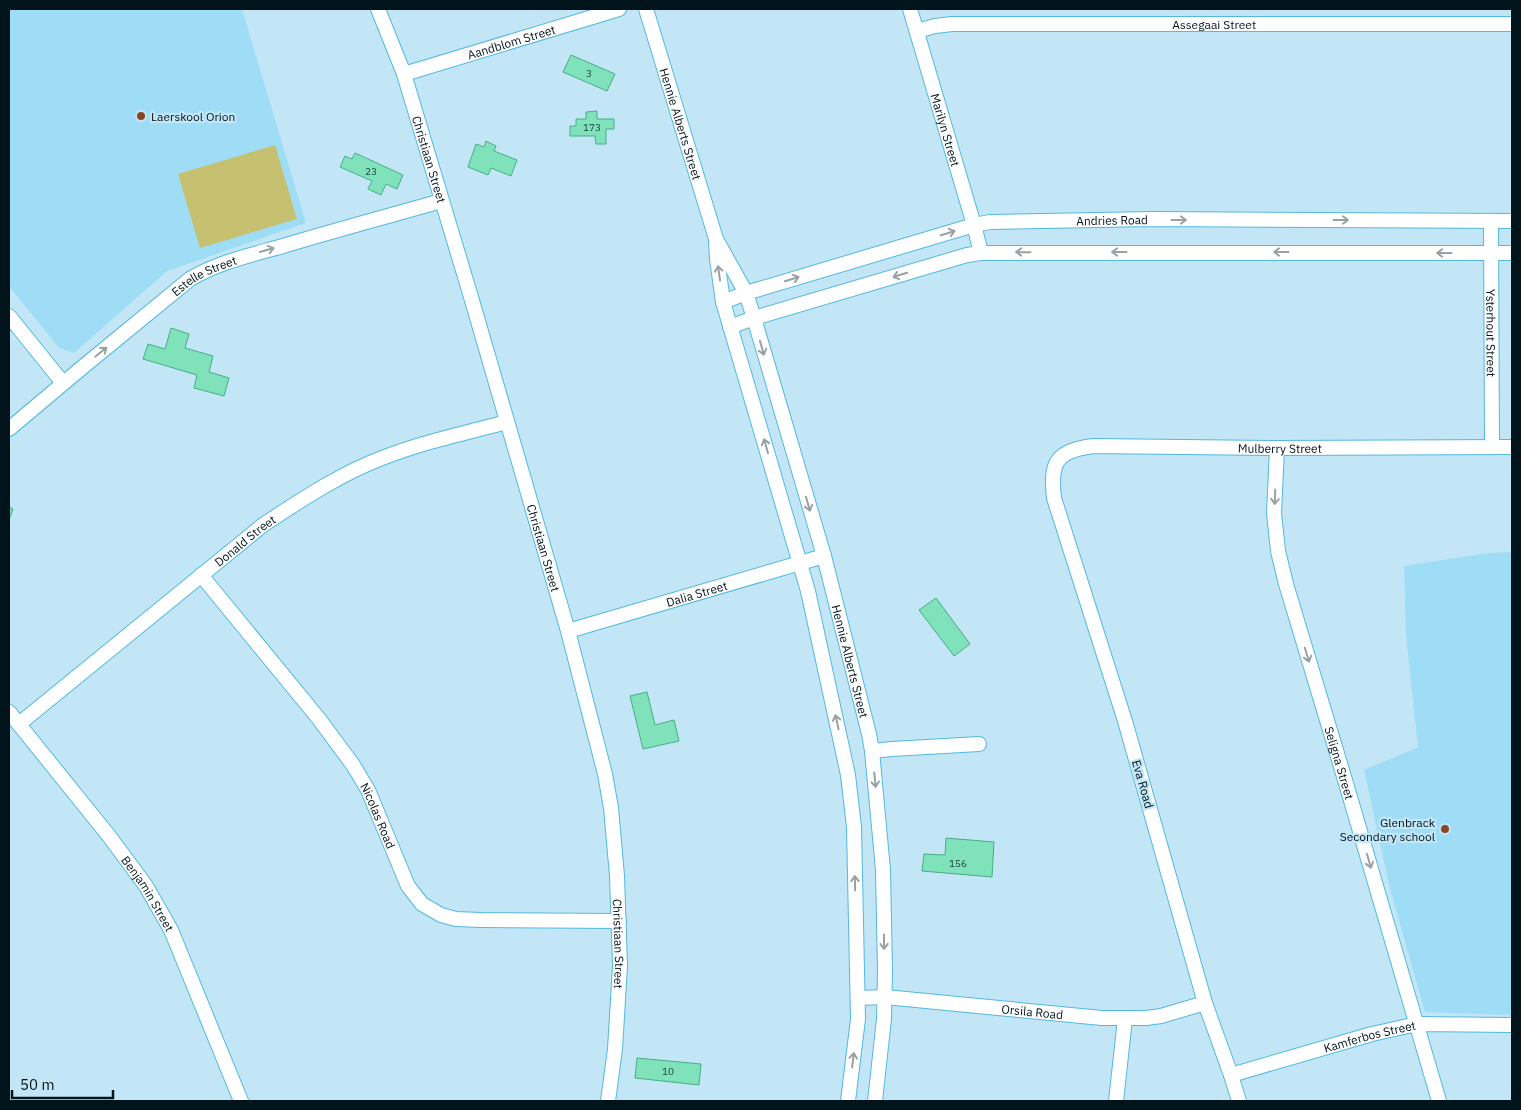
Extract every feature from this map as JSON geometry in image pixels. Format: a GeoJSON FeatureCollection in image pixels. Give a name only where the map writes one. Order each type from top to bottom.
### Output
{"type":"FeatureCollection","features":[{"type":"Feature","properties":{"kind":"street","name":"Christiaan Street"},"geometry":{"type":"LineString","coordinates":[[378,9],[404,74],[471,296],[568,631],[605,774],[614,838],[619,921],[619,989],[615,1049],[608,1101]]}},
{"type":"Feature","properties":{"kind":"street","name":"Aandblom Street"},"geometry":{"type":"LineString","coordinates":[[404,74],[619,9]]}},
{"type":"Feature","properties":{"kind":"street","name":"Hennie Alberts Street"},"geometry":{"type":"LineString","coordinates":[[646,9],[716,239],[746,293],[754,318],[824,556],[869,734],[883,870],[885,996],[874,1101]]}},
{"type":"Feature","properties":{"kind":"street","name":"Marilyn Street"},"geometry":{"type":"LineString","coordinates":[[910,9],[981,253]]}},
{"type":"Feature","properties":{"kind":"street","name":"Assegaai Street"},"geometry":{"type":"LineString","coordinates":[[917,31],[952,24],[1512,24]]}},
{"type":"Feature","properties":{"kind":"street","name":"Estelle Street"},"geometry":{"type":"LineString","coordinates":[[9,429],[190,279],[206,270],[306,239],[442,201]]}},
{"type":"Feature","properties":{"kind":"street","name":"Andries Road"},"geometry":{"type":"LineString","coordinates":[[723,302],[746,293],[974,225],[990,222],[1151,220],[1512,221]]}},
{"type":"Feature","properties":{"kind":"street","name":"Ysterhout Street"},"geometry":{"type":"LineString","coordinates":[[1491,221],[1492,447]]}},
{"type":"Feature","properties":{"kind":"street","name":"Hennie Alberts Street"},"geometry":{"type":"LineString","coordinates":[[716,239],[723,302],[801,563],[848,775],[854,827],[858,998],[858,1019],[848,1101]]}},
{"type":"Feature","properties":{"kind":"street"},"geometry":{"type":"LineString","coordinates":[[730,327],[754,318],[967,255],[981,253],[1512,253]]}},
{"type":"Feature","properties":{"kind":"street"},"geometry":{"type":"LineString","coordinates":[[9,316],[63,383]]}},
{"type":"Feature","properties":{"kind":"street","name":"Donald Street"},"geometry":{"type":"LineString","coordinates":[[19,724],[263,525],[296,502],[348,472],[382,458],[425,443],[507,422]]}},
{"type":"Feature","properties":{"kind":"street","name":"Mulberry Street"},"geometry":{"type":"LineString","coordinates":[[1055,467],[1061,456],[1075,449],[1093,446],[1277,448],[1512,447]]}},
{"type":"Feature","properties":{"kind":"street","name":"Seligna Street"},"geometry":{"type":"LineString","coordinates":[[1277,448],[1274,513],[1278,551],[1286,584],[1439,1101]]}},
{"type":"Feature","properties":{"kind":"street","name":"Eva Road"},"geometry":{"type":"LineString","coordinates":[[1055,467],[1052,481],[1054,498],[1125,720],[1205,1003],[1232,1075],[1239,1101]]}},
{"type":"Feature","properties":{"kind":"street","name":"Dalia Street"},"geometry":{"type":"LineString","coordinates":[[568,631],[824,556]]}},
{"type":"Feature","properties":{"kind":"street","name":"Nicolas Road"},"geometry":{"type":"LineString","coordinates":[[201,575],[319,719],[352,764],[368,790],[408,886],[422,904],[441,915],[456,919],[619,921]]}},
{"type":"Feature","properties":{"kind":"street","name":"Benjamin Street"},"geometry":{"type":"LineString","coordinates":[[9,712],[146,886],[171,930],[241,1101]]}},
{"type":"Feature","properties":{"kind":"street"},"geometry":{"type":"LineString","coordinates":[[872,751],[978,744]]}},
{"type":"Feature","properties":{"kind":"street","name":"Orsila Road"},"geometry":{"type":"LineString","coordinates":[[858,998],[885,996],[1125,1019],[1161,1016],[1205,1003]]}},
{"type":"Feature","properties":{"kind":"street"},"geometry":{"type":"LineString","coordinates":[[1116,1101],[1125,1019]]}},
{"type":"Feature","properties":{"kind":"street","name":"Kamferbos Street"},"geometry":{"type":"LineString","coordinates":[[1232,1075],[1372,1034],[1417,1024],[1512,1025]]}},
{"type":"Feature","properties":{"kind":"shaded area","name":"Laerskool Orion"},"geometry":{"type":"Polygon","coordinates":[[[9,9],[242,9],[306,223],[167,271],[74,353],[59,348],[9,286],[9,9]]]}},
{"type":"Feature","properties":{"kind":"shaded area"},"geometry":{"type":"Polygon","coordinates":[[[275,145],[297,219],[200,248],[178,174],[275,145]]]}},
{"type":"Feature","properties":{"kind":"shaded area","name":"Glenbrack Secondary school"},"geometry":{"type":"Polygon","coordinates":[[[1512,552],[1512,1015],[1425,1012],[1390,889],[1364,770],[1418,747],[1406,636],[1404,566],[1488,553],[1512,552]]]}},
{"type":"Feature","properties":{"kind":"building"},"geometry":{"type":"Polygon","coordinates":[[[571,55],[615,74],[607,91],[563,72],[571,55]]]}},
{"type":"Feature","properties":{"kind":"building"},"geometry":{"type":"Polygon","coordinates":[[[597,111],[597,119],[614,119],[614,129],[606,129],[606,144],[596,144],[595,136],[570,136],[570,126],[576,126],[576,119],[586,119],[586,112],[597,111]]]}},
{"type":"Feature","properties":{"kind":"building"},"geometry":{"type":"Polygon","coordinates":[[[486,141],[496,146],[494,151],[517,160],[511,176],[491,168],[488,175],[468,167],[476,144],[484,147],[486,141]]]}},
{"type":"Feature","properties":{"kind":"building"},"geometry":{"type":"Polygon","coordinates":[[[355,153],[403,175],[397,189],[386,184],[381,195],[368,189],[372,181],[340,167],[345,156],[352,159],[355,153]]]}},
{"type":"Feature","properties":{"kind":"building"},"geometry":{"type":"Polygon","coordinates":[[[171,328],[189,334],[185,348],[213,356],[209,372],[229,378],[224,396],[194,388],[197,375],[143,359],[148,344],[165,349],[171,328]]]}},
{"type":"Feature","properties":{"kind":"building"},"geometry":{"type":"Polygon","coordinates":[[[9,507],[13,509],[9,520],[9,507]]]}},
{"type":"Feature","properties":{"kind":"building"},"geometry":{"type":"Polygon","coordinates":[[[936,598],[970,644],[954,656],[919,610],[936,598]]]}},
{"type":"Feature","properties":{"kind":"building"},"geometry":{"type":"Polygon","coordinates":[[[647,692],[655,725],[674,720],[679,741],[643,749],[630,696],[647,692]]]}},
{"type":"Feature","properties":{"kind":"building"},"geometry":{"type":"Polygon","coordinates":[[[946,838],[994,842],[992,877],[922,871],[924,854],[945,855],[946,838]]]}},
{"type":"Feature","properties":{"kind":"building"},"geometry":{"type":"Polygon","coordinates":[[[637,1058],[701,1064],[699,1085],[635,1078],[637,1058]]]}},
{"type":"Feature","properties":{"kind":"place","name":"Laerskool Orion"},"geometry":{"type":"Point","coordinates":[141,116]}},
{"type":"Feature","properties":{"kind":"place","name":"Glenbrack Secondary school"},"geometry":{"type":"Point","coordinates":[1445,829]}}]}
